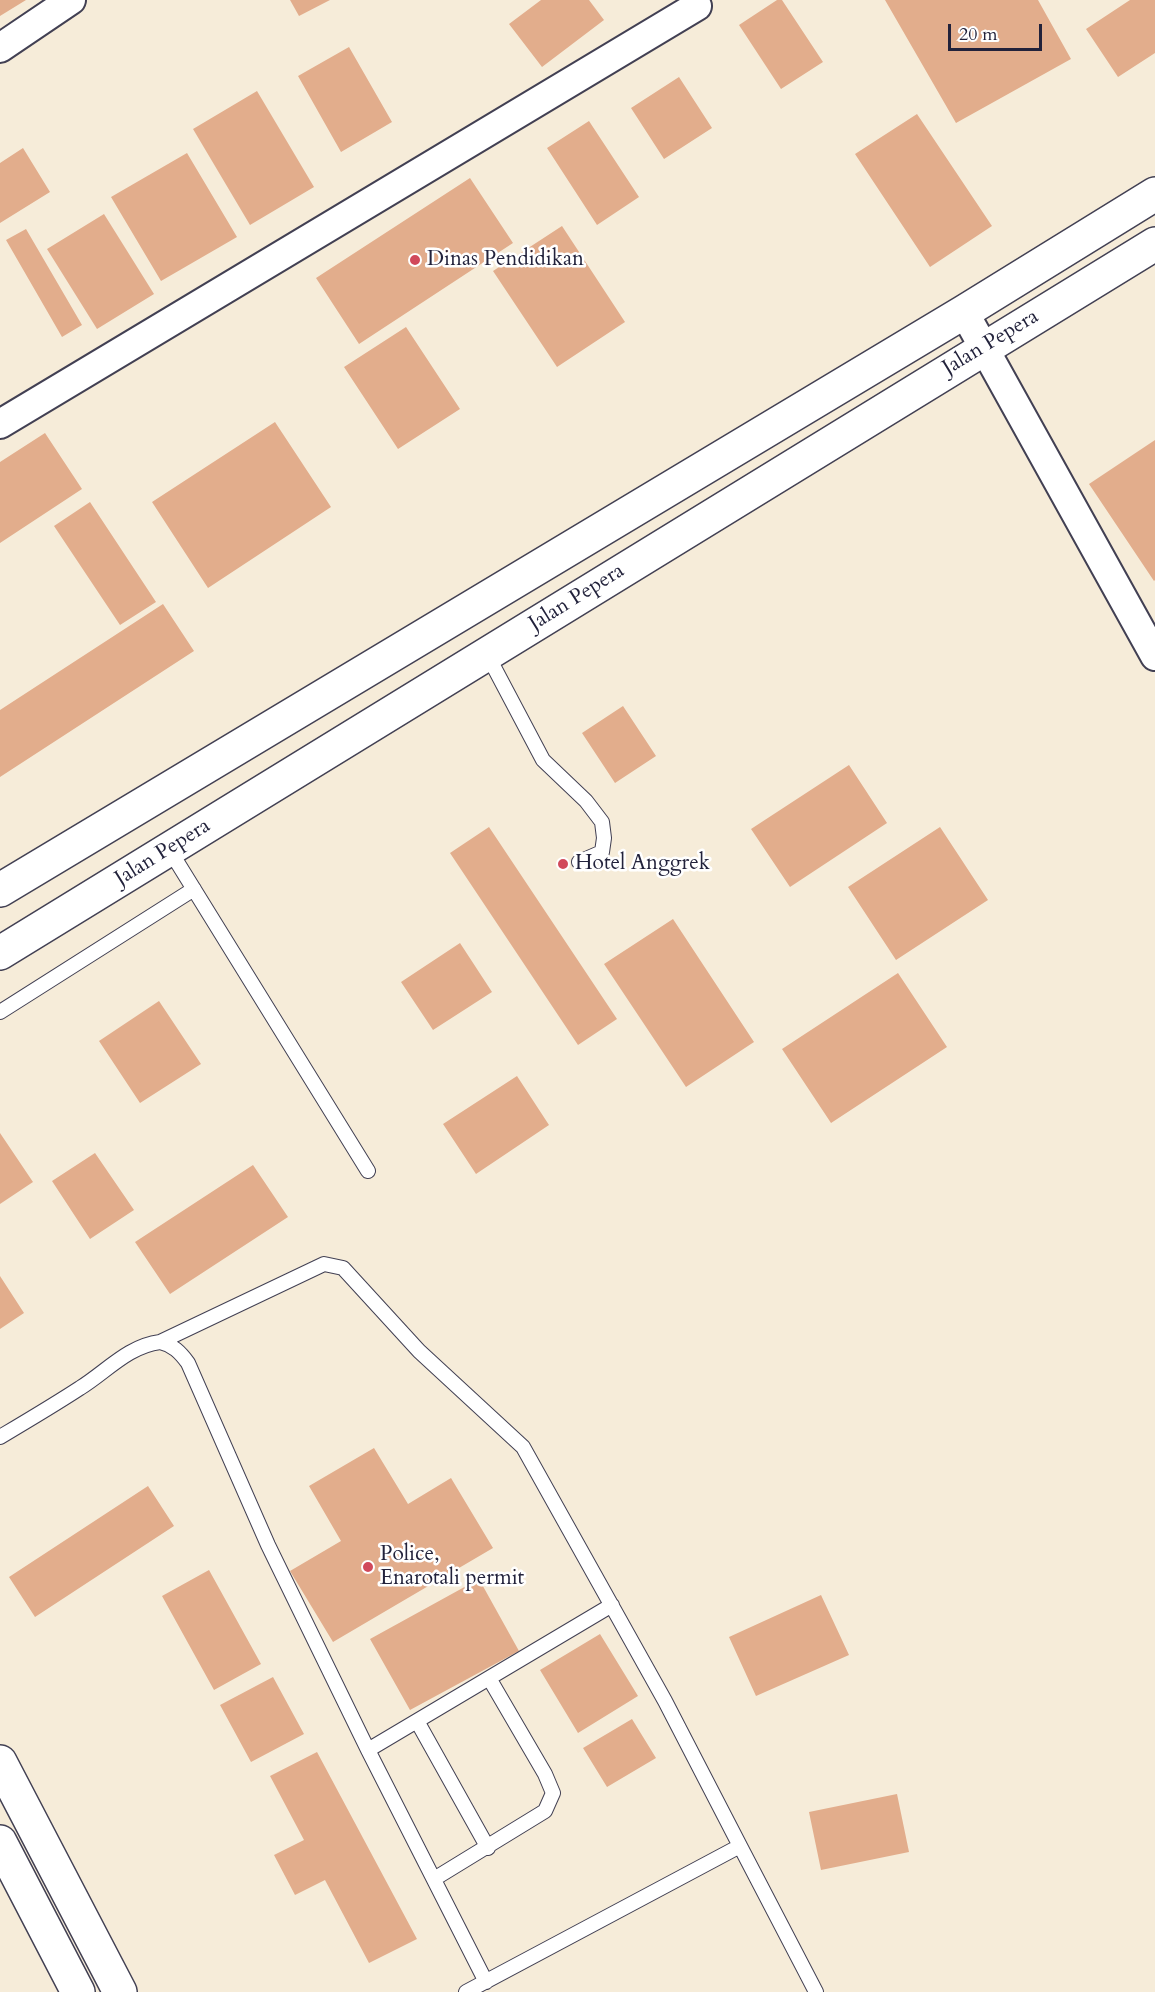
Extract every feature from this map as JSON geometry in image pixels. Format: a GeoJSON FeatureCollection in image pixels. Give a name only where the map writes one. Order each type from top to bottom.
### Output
{"type":"FeatureCollection","features":[{"type":"Feature","properties":{"kind":"main road","name":"Jalan Pepera"},"geometry":{"type":"LineString","coordinates":[[0,890],[964,312],[1155,194]]}},
{"type":"Feature","properties":{"kind":"main road","name":"Jalan Pepera"},"geometry":{"type":"LineString","coordinates":[[0,953],[1155,244]]}},
{"type":"Feature","properties":{"kind":"main road"},"geometry":{"type":"LineString","coordinates":[[241,747],[265,791]]}},
{"type":"Feature","properties":{"kind":"main road"},"geometry":{"type":"LineString","coordinates":[[0,1762],[120,1992]]}},
{"type":"Feature","properties":{"kind":"main road"},"geometry":{"type":"LineString","coordinates":[[0,1842],[78,1992]]}},
{"type":"Feature","properties":{"kind":"street"},"geometry":{"type":"LineString","coordinates":[[0,48],[71,0]]}},
{"type":"Feature","properties":{"kind":"street"},"geometry":{"type":"LineString","coordinates":[[0,424],[697,6]]}},
{"type":"Feature","properties":{"kind":"street"},"geometry":{"type":"LineString","coordinates":[[964,312],[1155,656]]}},
{"type":"Feature","properties":{"kind":"lane"},"geometry":{"type":"LineString","coordinates":[[487,654],[543,759],[586,801],[602,822],[604,838],[602,852],[579,862]]}},
{"type":"Feature","properties":{"kind":"lane"},"geometry":{"type":"LineString","coordinates":[[169,849],[368,1171]]}},
{"type":"Feature","properties":{"kind":"lane"},"geometry":{"type":"LineString","coordinates":[[0,1012],[194,889]]}},
{"type":"Feature","properties":{"kind":"lane"},"geometry":{"type":"LineString","coordinates":[[0,1437],[81,1387],[136,1348],[160,1342],[324,1264],[343,1268],[419,1351],[523,1448],[687,1740],[816,1992]]}},
{"type":"Feature","properties":{"kind":"lane"},"geometry":{"type":"LineString","coordinates":[[160,1342],[180,1351],[188,1363],[268,1545],[368,1750],[486,1982]]}},
{"type":"Feature","properties":{"kind":"lane"},"geometry":{"type":"LineString","coordinates":[[368,1750],[612,1605]]}},
{"type":"Feature","properties":{"kind":"lane"},"geometry":{"type":"LineString","coordinates":[[434,1879],[545,1811],[553,1793],[545,1774],[489,1678]]}},
{"type":"Feature","properties":{"kind":"lane"},"geometry":{"type":"LineString","coordinates":[[417,1721],[488,1848]]}},
{"type":"Feature","properties":{"kind":"lane"},"geometry":{"type":"LineString","coordinates":[[466,1992],[740,1846]]}},
{"type":"Feature","properties":{"kind":"building"},"geometry":{"type":"Polygon","coordinates":[[[0,0],[26,0],[0,16],[0,0]]]}},
{"type":"Feature","properties":{"kind":"building"},"geometry":{"type":"Polygon","coordinates":[[[290,0],[330,0],[299,16],[290,0]]]}},
{"type":"Feature","properties":{"kind":"building"},"geometry":{"type":"Polygon","coordinates":[[[541,0],[589,0],[604,20],[542,67],[509,24],[541,0]]]}},
{"type":"Feature","properties":{"kind":"building"},"geometry":{"type":"Polygon","coordinates":[[[777,0],[782,0],[823,62],[781,89],[739,25],[777,0]]]}},
{"type":"Feature","properties":{"kind":"building"},"geometry":{"type":"Polygon","coordinates":[[[885,0],[1038,0],[1071,59],[956,123],[885,0]]]}},
{"type":"Feature","properties":{"kind":"building"},"geometry":{"type":"Polygon","coordinates":[[[1130,0],[1155,0],[1155,53],[1118,77],[1086,29],[1130,0]]]}},
{"type":"Feature","properties":{"kind":"building"},"geometry":{"type":"Polygon","coordinates":[[[349,47],[392,122],[341,152],[298,76],[349,47]]]}},
{"type":"Feature","properties":{"kind":"building"},"geometry":{"type":"Polygon","coordinates":[[[679,77],[712,128],[664,159],[631,108],[679,77]]]}},
{"type":"Feature","properties":{"kind":"building"},"geometry":{"type":"Polygon","coordinates":[[[257,91],[314,187],[250,225],[193,129],[257,91]]]}},
{"type":"Feature","properties":{"kind":"building"},"geometry":{"type":"Polygon","coordinates":[[[917,114],[992,226],[930,267],[855,154],[917,114]]]}},
{"type":"Feature","properties":{"kind":"building"},"geometry":{"type":"Polygon","coordinates":[[[589,121],[639,197],[597,225],[547,148],[589,121]]]}},
{"type":"Feature","properties":{"kind":"building"},"geometry":{"type":"Polygon","coordinates":[[[23,148],[50,192],[0,223],[0,163],[23,148]]]}},
{"type":"Feature","properties":{"kind":"building"},"geometry":{"type":"Polygon","coordinates":[[[187,153],[237,237],[161,281],[111,197],[187,153]]]}},
{"type":"Feature","properties":{"kind":"building","name":"Dinas Pendidikan"},"geometry":{"type":"Polygon","coordinates":[[[470,178],[513,243],[359,344],[316,278],[470,178]]]}},
{"type":"Feature","properties":{"kind":"building"},"geometry":{"type":"Polygon","coordinates":[[[104,214],[154,294],[97,329],[47,249],[104,214]]]}},
{"type":"Feature","properties":{"kind":"building"},"geometry":{"type":"Polygon","coordinates":[[[562,226],[625,322],[557,367],[493,271],[562,226]]]}},
{"type":"Feature","properties":{"kind":"building"},"geometry":{"type":"Polygon","coordinates":[[[26,229],[82,325],[62,337],[6,240],[26,229]]]}},
{"type":"Feature","properties":{"kind":"building"},"geometry":{"type":"Polygon","coordinates":[[[406,327],[460,409],[398,449],[344,367],[406,327]]]}},
{"type":"Feature","properties":{"kind":"building"},"geometry":{"type":"Polygon","coordinates":[[[275,422],[331,507],[208,588],[152,502],[275,422]]]}},
{"type":"Feature","properties":{"kind":"building"},"geometry":{"type":"Polygon","coordinates":[[[45,433],[82,489],[0,543],[0,462],[45,433]]]}},
{"type":"Feature","properties":{"kind":"building"},"geometry":{"type":"Polygon","coordinates":[[[1155,440],[1155,580],[1154,581],[1089,484],[1155,440]]]}},
{"type":"Feature","properties":{"kind":"building"},"geometry":{"type":"Polygon","coordinates":[[[90,502],[156,602],[120,625],[54,526],[90,502]]]}},
{"type":"Feature","properties":{"kind":"building"},"geometry":{"type":"Polygon","coordinates":[[[163,604],[194,651],[0,777],[0,710],[163,604]]]}},
{"type":"Feature","properties":{"kind":"building"},"geometry":{"type":"Polygon","coordinates":[[[623,706],[656,756],[615,783],[582,733],[623,706]]]}},
{"type":"Feature","properties":{"kind":"building"},"geometry":{"type":"Polygon","coordinates":[[[849,765],[887,823],[790,887],[751,829],[849,765]]]}},
{"type":"Feature","properties":{"kind":"building"},"geometry":{"type":"Polygon","coordinates":[[[489,827],[617,1019],[578,1045],[450,853],[489,827]]]}},
{"type":"Feature","properties":{"kind":"building"},"geometry":{"type":"Polygon","coordinates":[[[940,827],[988,900],[896,960],[848,887],[940,827]]]}},
{"type":"Feature","properties":{"kind":"building"},"geometry":{"type":"Polygon","coordinates":[[[673,919],[754,1042],[686,1087],[604,964],[673,919]]]}},
{"type":"Feature","properties":{"kind":"building"},"geometry":{"type":"Polygon","coordinates":[[[460,943],[492,992],[433,1030],[401,982],[460,943]]]}},
{"type":"Feature","properties":{"kind":"building"},"geometry":{"type":"Polygon","coordinates":[[[898,973],[947,1047],[831,1123],[782,1049],[898,973]]]}},
{"type":"Feature","properties":{"kind":"building"},"geometry":{"type":"Polygon","coordinates":[[[159,1001],[201,1064],[140,1103],[99,1041],[159,1001]]]}},
{"type":"Feature","properties":{"kind":"building"},"geometry":{"type":"Polygon","coordinates":[[[517,1076],[549,1125],[476,1174],[443,1124],[517,1076]]]}},
{"type":"Feature","properties":{"kind":"building"},"geometry":{"type":"Polygon","coordinates":[[[0,1133],[33,1182],[0,1204],[0,1133]]]}},
{"type":"Feature","properties":{"kind":"building"},"geometry":{"type":"Polygon","coordinates":[[[95,1153],[134,1210],[90,1239],[52,1181],[95,1153]]]}},
{"type":"Feature","properties":{"kind":"building"},"geometry":{"type":"Polygon","coordinates":[[[253,1165],[288,1217],[170,1294],[135,1242],[253,1165]]]}},
{"type":"Feature","properties":{"kind":"building"},"geometry":{"type":"Polygon","coordinates":[[[0,1276],[24,1313],[0,1329],[0,1276]]]}},
{"type":"Feature","properties":{"kind":"building"},"geometry":{"type":"Polygon","coordinates":[[[374,1448],[408,1504],[451,1478],[493,1548],[333,1642],[290,1571],[341,1541],[309,1486],[374,1448]]]}},
{"type":"Feature","properties":{"kind":"building"},"geometry":{"type":"Polygon","coordinates":[[[148,1486],[174,1526],[35,1617],[9,1577],[148,1486]]]}},
{"type":"Feature","properties":{"kind":"building"},"geometry":{"type":"Polygon","coordinates":[[[209,1570],[261,1664],[214,1690],[162,1596],[209,1570]]]}},
{"type":"Feature","properties":{"kind":"building"},"geometry":{"type":"Polygon","coordinates":[[[479,1579],[519,1651],[410,1710],[370,1639],[479,1579]]]}},
{"type":"Feature","properties":{"kind":"building"},"geometry":{"type":"Polygon","coordinates":[[[821,1595],[849,1655],[756,1696],[729,1637],[821,1595]]]}},
{"type":"Feature","properties":{"kind":"building"},"geometry":{"type":"Polygon","coordinates":[[[600,1634],[638,1696],[578,1733],[540,1670],[600,1634]]]}},
{"type":"Feature","properties":{"kind":"building"},"geometry":{"type":"Polygon","coordinates":[[[273,1677],[304,1734],[251,1762],[220,1705],[273,1677]]]}},
{"type":"Feature","properties":{"kind":"building"},"geometry":{"type":"Polygon","coordinates":[[[632,1719],[656,1758],[607,1787],[583,1748],[632,1719]]]}},
{"type":"Feature","properties":{"kind":"building"},"geometry":{"type":"Polygon","coordinates":[[[317,1752],[417,1939],[369,1963],[325,1880],[295,1895],[274,1855],[304,1840],[270,1776],[317,1752]]]}},
{"type":"Feature","properties":{"kind":"building"},"geometry":{"type":"Polygon","coordinates":[[[897,1794],[909,1852],[821,1870],[809,1812],[897,1794]]]}},
{"type":"Feature","properties":{"kind":"place","name":"Dinas Pendidikan"},"geometry":{"type":"Point","coordinates":[415,260]}},
{"type":"Feature","properties":{"kind":"place","name":"Hotel Anggrek"},"geometry":{"type":"Point","coordinates":[563,864]}},
{"type":"Feature","properties":{"kind":"place","name":"Police, Enarotali permit"},"geometry":{"type":"Point","coordinates":[368,1567]}}]}
